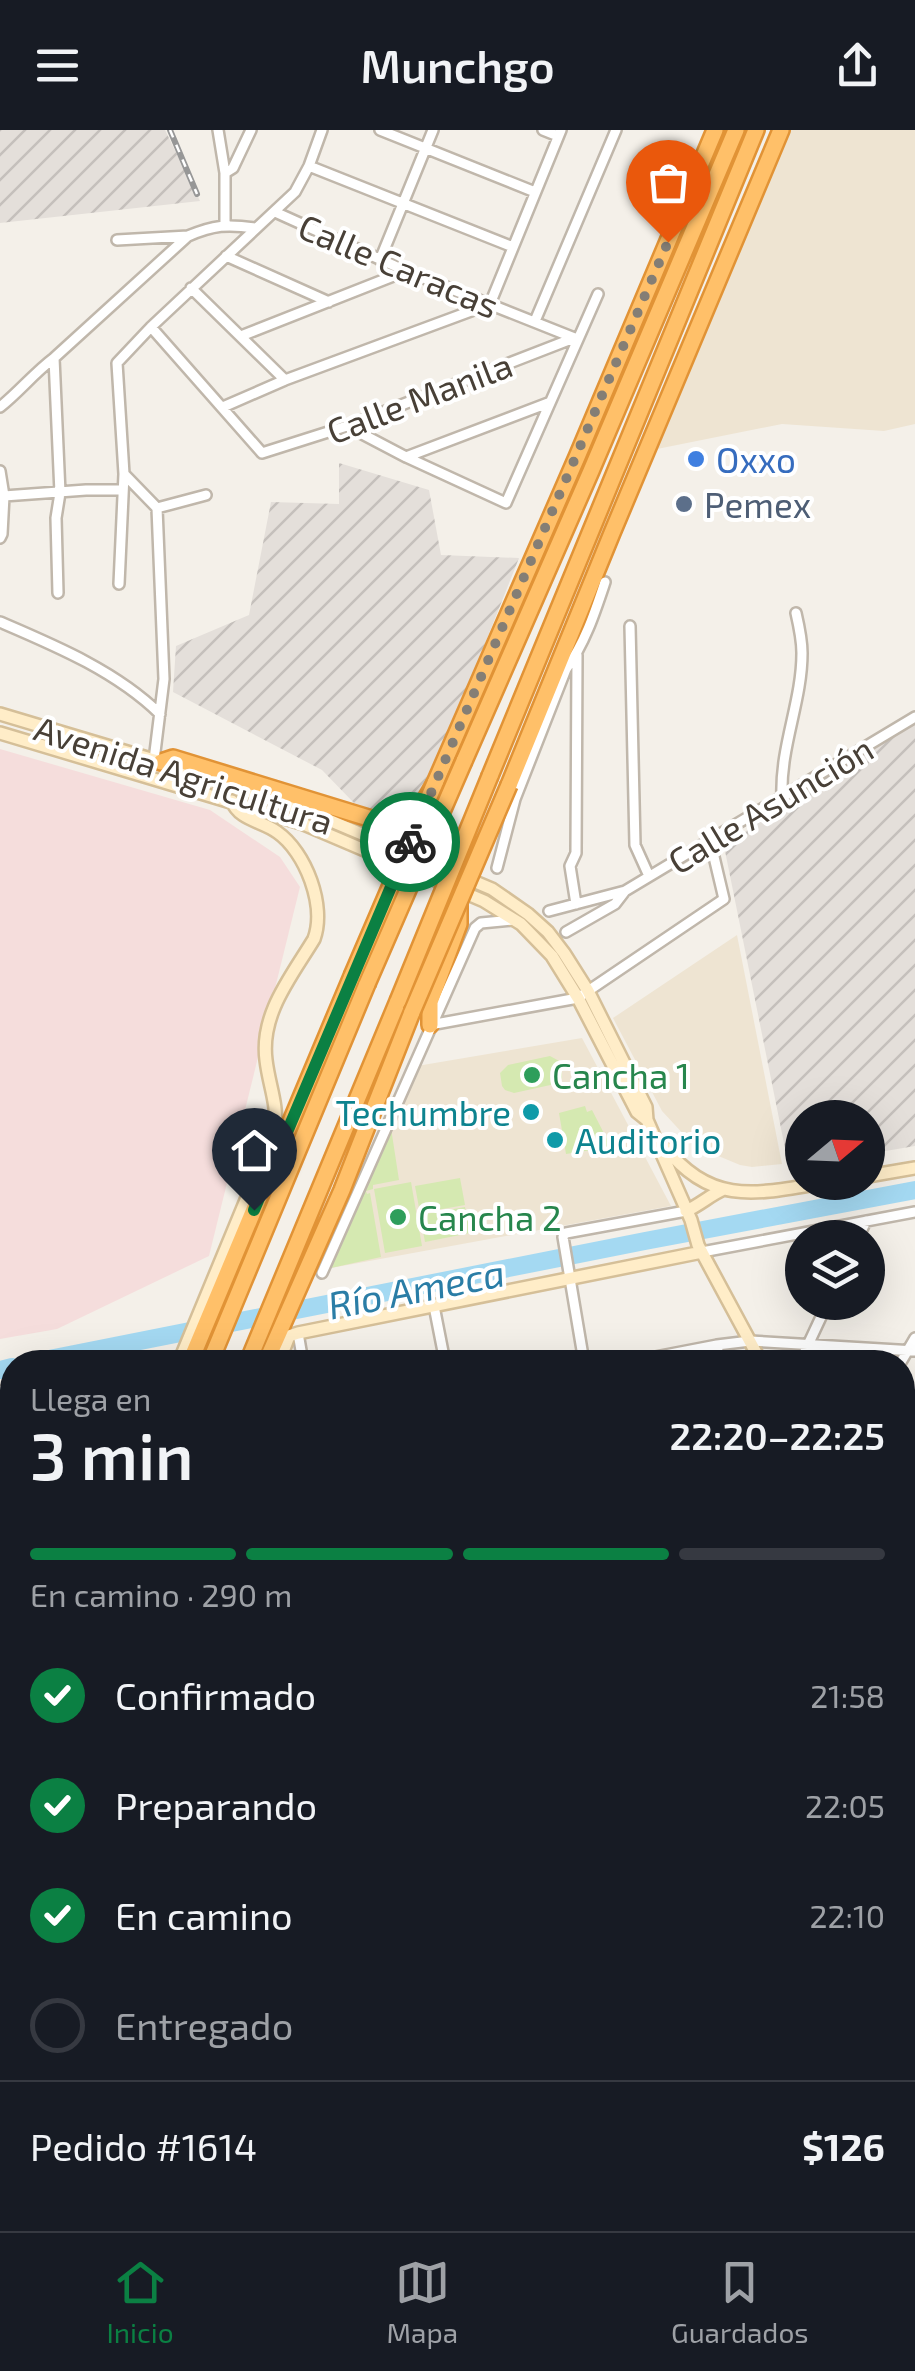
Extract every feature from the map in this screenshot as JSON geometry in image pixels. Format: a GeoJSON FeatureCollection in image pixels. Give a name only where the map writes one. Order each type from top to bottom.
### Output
{"type":"FeatureCollection","features":[{"type":"Feature","properties":{"kind":"highway"},"geometry":{"type":"LineString","coordinates":[[189,1350],[715,130]]}},
{"type":"Feature","properties":{"kind":"highway"},"geometry":{"type":"LineString","coordinates":[[215,1350],[367,984],[736,130]]}},
{"type":"Feature","properties":{"kind":"highway"},"geometry":{"type":"LineString","coordinates":[[253,1350],[756,130]]}},
{"type":"Feature","properties":{"kind":"highway"},"geometry":{"type":"LineString","coordinates":[[275,1350],[412,1012],[555,683],[779,130]]}},
{"type":"Feature","properties":{"kind":"highway"},"geometry":{"type":"LineString","coordinates":[[158,761],[173,758],[386,822],[412,816],[435,782]]}},
{"type":"Feature","properties":{"kind":"highway"},"geometry":{"type":"LineString","coordinates":[[430,1026],[430,1002],[459,924],[460,901]]}},
{"type":"Feature","properties":{"kind":"main road","name":"Avenida Agricultura"},"geometry":{"type":"LineString","coordinates":[[0,714],[306,810],[492,889],[528,914],[548,932],[646,1107],[650,1126],[700,1249],[754,1350]]}},
{"type":"Feature","properties":{"kind":"main road","name":"Avenida Agricultura"},"geometry":{"type":"LineString","coordinates":[[0,733],[301,823],[484,900],[516,920],[583,995]]}},
{"type":"Feature","properties":{"kind":"main road"},"geometry":{"type":"LineString","coordinates":[[211,1300],[276,1130],[276,1102],[265,1040],[275,1002],[318,928],[308,875],[294,849],[273,828],[237,811],[232,802]]}},
{"type":"Feature","properties":{"kind":"main road"},"geometry":{"type":"LineString","coordinates":[[650,1126],[672,1157],[696,1178],[735,1193],[785,1189]]}},
{"type":"Feature","properties":{"kind":"main road"},"geometry":{"type":"LineString","coordinates":[[885,1173],[915,1168]]}},
{"type":"Feature","properties":{"kind":"main road"},"geometry":{"type":"LineString","coordinates":[[689,1216],[707,1197],[724,1189]]}},
{"type":"Feature","properties":{"kind":"main road"},"geometry":{"type":"LineString","coordinates":[[280,1350],[294,1335],[700,1249]]}},
{"type":"Feature","properties":{"kind":"street"},"geometry":{"type":"LineString","coordinates":[[218,130],[225,173],[225,224]]}},
{"type":"Feature","properties":{"kind":"street"},"geometry":{"type":"LineString","coordinates":[[225,173],[233,168],[251,130]]}},
{"type":"Feature","properties":{"kind":"street"},"geometry":{"type":"LineString","coordinates":[[119,584],[124,474],[118,363],[150,327],[294,192],[310,166],[322,130]]}},
{"type":"Feature","properties":{"kind":"street"},"geometry":{"type":"LineString","coordinates":[[380,130],[535,192]]}},
{"type":"Feature","properties":{"kind":"street"},"geometry":{"type":"LineString","coordinates":[[380,260],[434,130]]}},
{"type":"Feature","properties":{"kind":"street"},"geometry":{"type":"LineString","coordinates":[[150,327],[223,408],[284,380],[490,304],[559,133],[543,130]]}},
{"type":"Feature","properties":{"kind":"street"},"geometry":{"type":"LineString","coordinates":[[535,321],[616,130]]}},
{"type":"Feature","properties":{"kind":"street"},"geometry":{"type":"LineString","coordinates":[[310,166],[513,246]]}},
{"type":"Feature","properties":{"kind":"street","name":"Calle Caracas"},"geometry":{"type":"LineString","coordinates":[[276,212],[406,272],[576,339]]}},
{"type":"Feature","properties":{"kind":"street"},"geometry":{"type":"LineString","coordinates":[[0,407],[188,236],[225,224],[254,228]]}},
{"type":"Feature","properties":{"kind":"street"},"geometry":{"type":"LineString","coordinates":[[117,240],[188,236]]}},
{"type":"Feature","properties":{"kind":"street"},"geometry":{"type":"LineString","coordinates":[[226,256],[330,302]]}},
{"type":"Feature","properties":{"kind":"street"},"geometry":{"type":"LineString","coordinates":[[241,336],[406,272]]}},
{"type":"Feature","properties":{"kind":"street"},"geometry":{"type":"LineString","coordinates":[[191,288],[284,380]]}},
{"type":"Feature","properties":{"kind":"street"},"geometry":{"type":"LineString","coordinates":[[347,426],[506,502],[598,294]]}},
{"type":"Feature","properties":{"kind":"street","name":"Calle Manila"},"geometry":{"type":"LineString","coordinates":[[223,408],[262,453],[347,426],[576,339]]}},
{"type":"Feature","properties":{"kind":"street"},"geometry":{"type":"LineString","coordinates":[[54,358],[60,493],[56,518],[58,593]]}},
{"type":"Feature","properties":{"kind":"street"},"geometry":{"type":"LineString","coordinates":[[406,457],[548,403]]}},
{"type":"Feature","properties":{"kind":"street"},"geometry":{"type":"LineString","coordinates":[[0,471],[4,496],[0,538]]}},
{"type":"Feature","properties":{"kind":"street"},"geometry":{"type":"LineString","coordinates":[[124,474],[157,508],[164,679],[158,761]]}},
{"type":"Feature","properties":{"kind":"street"},"geometry":{"type":"LineString","coordinates":[[4,496],[123,490]]}},
{"type":"Feature","properties":{"kind":"street"},"geometry":{"type":"LineString","coordinates":[[157,508],[206,495]]}},
{"type":"Feature","properties":{"kind":"street"},"geometry":{"type":"LineString","coordinates":[[498,868],[515,800],[555,683],[576,654],[605,582]]}},
{"type":"Feature","properties":{"kind":"street"},"geometry":{"type":"LineString","coordinates":[[782,797],[780,770],[801,672],[796,613]]}},
{"type":"Feature","properties":{"kind":"street"},"geometry":{"type":"LineString","coordinates":[[0,622],[126,684],[160,714]]}},
{"type":"Feature","properties":{"kind":"street"},"geometry":{"type":"LineString","coordinates":[[630,626],[634,845],[649,876]]}},
{"type":"Feature","properties":{"kind":"street"},"geometry":{"type":"LineString","coordinates":[[576,654],[576,853],[570,866],[576,904]]}},
{"type":"Feature","properties":{"kind":"street","name":"Calle Asunción"},"geometry":{"type":"LineString","coordinates":[[550,911],[625,890],[915,718]]}},
{"type":"Feature","properties":{"kind":"street"},"geometry":{"type":"LineString","coordinates":[[430,1026],[583,995],[724,899],[710,840]]}},
{"type":"Feature","properties":{"kind":"street","name":"Calle Asunción"},"geometry":{"type":"LineString","coordinates":[[566,932],[615,904],[625,890]]}},
{"type":"Feature","properties":{"kind":"street"},"geometry":{"type":"LineString","coordinates":[[322,1273],[475,928],[481,923],[516,920]]}},
{"type":"Feature","properties":{"kind":"street"},"geometry":{"type":"LineString","coordinates":[[871,1220],[915,1212]]}},
{"type":"Feature","properties":{"kind":"street"},"geometry":{"type":"LineString","coordinates":[[582,1350],[563,1241],[566,1233],[689,1216]]}},
{"type":"Feature","properties":{"kind":"street"},"geometry":{"type":"LineString","coordinates":[[700,1249],[785,1235]]}},
{"type":"Feature","properties":{"kind":"street"},"geometry":{"type":"LineString","coordinates":[[434,1306],[443,1350]]}},
{"type":"Feature","properties":{"kind":"street"},"geometry":{"type":"LineString","coordinates":[[806,1350],[820,1320]]}},
{"type":"Feature","properties":{"kind":"street"},"geometry":{"type":"LineString","coordinates":[[294,1335],[299,1350]]}},
{"type":"Feature","properties":{"kind":"street"},"geometry":{"type":"LineString","coordinates":[[695,1350],[750,1342],[911,1350],[915,1338]]}},
{"type":"Feature","properties":{"kind":"street"},"geometry":{"type":"LineString","coordinates":[[716,1345],[717,1350]]}},
{"type":"Feature","properties":{"kind":"shaded area"},"geometry":{"type":"Polygon","coordinates":[[[0,130],[165,130],[200,201],[0,223],[0,130]]]}},
{"type":"Feature","properties":{"kind":"shaded area"},"geometry":{"type":"Polygon","coordinates":[[[791,130],[915,130],[915,424],[884,431],[782,424],[657,449],[791,130]]]}},
{"type":"Feature","properties":{"kind":"shaded area"},"geometry":{"type":"Polygon","coordinates":[[[339,463],[429,490],[441,555],[519,558],[430,782],[419,799],[376,811],[354,803],[322,770],[173,692],[176,646],[249,615],[271,502],[339,504],[339,463]]]}},
{"type":"Feature","properties":{"kind":"shaded area"},"geometry":{"type":"Polygon","coordinates":[[[915,716],[915,1146],[885,1151],[885,1100],[785,1100],[785,1148],[724,846],[915,716]]]}},
{"type":"Feature","properties":{"kind":"shaded area"},"geometry":{"type":"Polygon","coordinates":[[[0,749],[210,810],[280,857],[300,887],[209,1256],[57,1329],[0,1339],[0,749]]]}},
{"type":"Feature","properties":{"kind":"shaded area"},"geometry":{"type":"Polygon","coordinates":[[[737,935],[782,1164],[740,1165],[687,1138],[662,1111],[613,1018],[737,935]]]}},
{"type":"Feature","properties":{"kind":"shaded area"},"geometry":{"type":"Polygon","coordinates":[[[582,1038],[671,1206],[331,1268],[417,1066],[582,1038]]]}},
{"type":"Feature","properties":{"kind":"green space","name":"Cancha 1"},"geometry":{"type":"Polygon","coordinates":[[[550,1056],[561,1062],[562,1078],[555,1084],[514,1093],[502,1086],[500,1073],[508,1065],[550,1056]]]}},
{"type":"Feature","properties":{"kind":"green space"},"geometry":{"type":"Polygon","coordinates":[[[585,1106],[587,1112],[592,1110],[611,1147],[566,1154],[559,1113],[585,1106]]]}},
{"type":"Feature","properties":{"kind":"green space"},"geometry":{"type":"Polygon","coordinates":[[[391,1128],[399,1180],[373,1185],[373,1189],[366,1191],[370,1193],[381,1257],[331,1268],[391,1128]]]}},
{"type":"Feature","properties":{"kind":"green space"},"geometry":{"type":"Polygon","coordinates":[[[460,1178],[465,1205],[420,1213],[415,1186],[460,1178]]]}},
{"type":"Feature","properties":{"kind":"green space","name":"Cancha 2"},"geometry":{"type":"Polygon","coordinates":[[[411,1182],[422,1246],[385,1253],[374,1189],[411,1182]]]}},
{"type":"Feature","properties":{"kind":"green space"},"geometry":{"type":"Polygon","coordinates":[[[465,1207],[470,1233],[425,1242],[420,1215],[465,1207]]]}},
{"type":"Feature","properties":{"kind":"waterway","name":"Río Ameca"},"geometry":{"type":"LineString","coordinates":[[95,1350],[915,1190]]}},
{"type":"Feature","properties":{"kind":"railway"},"geometry":{"type":"LineString","coordinates":[[170,130],[197,194]]}},
{"type":"Feature","properties":{"kind":"way so far"},"geometry":{"type":"LineString","coordinates":[[410,842],[668,242]]}},
{"type":"Feature","properties":{"kind":"place","name":"Oxxo"},"geometry":{"type":"Point","coordinates":[696,459]}},
{"type":"Feature","properties":{"kind":"place","name":"Pemex"},"geometry":{"type":"Point","coordinates":[684,504]}},
{"type":"Feature","properties":{"kind":"place","name":"Cancha 1"},"geometry":{"type":"Point","coordinates":[532,1075]}},
{"type":"Feature","properties":{"kind":"place","name":"Techumbre"},"geometry":{"type":"Point","coordinates":[531,1112]}},
{"type":"Feature","properties":{"kind":"place","name":"Auditorio"},"geometry":{"type":"Point","coordinates":[555,1140]}},
{"type":"Feature","properties":{"kind":"place","name":"Cancha 2"},"geometry":{"type":"Point","coordinates":[398,1217]}},
{"type":"Feature","properties":{"kind":"route"},"geometry":{"type":"LineString","coordinates":[[254,1210],[410,842]]}}]}
